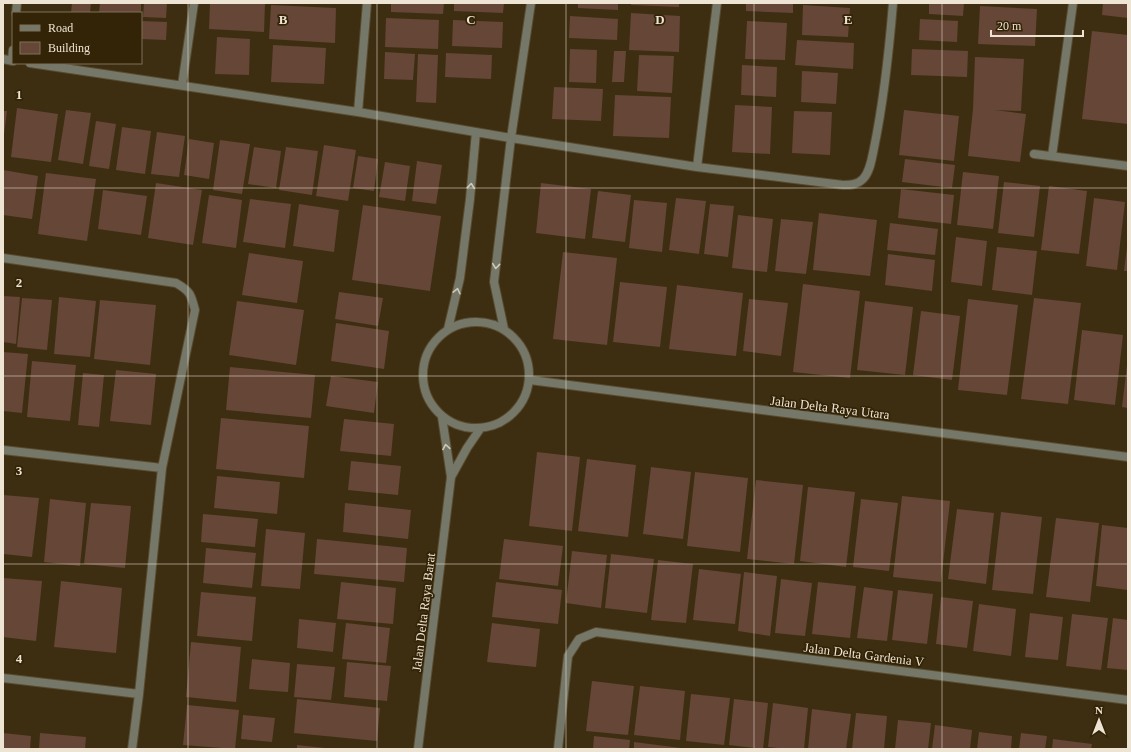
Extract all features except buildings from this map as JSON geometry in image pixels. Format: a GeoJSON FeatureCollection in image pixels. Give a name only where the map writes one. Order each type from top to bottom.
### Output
{"type":"FeatureCollection","features":[{"type":"Feature","properties":{"kind":"street"},"geometry":{"type":"LineString","coordinates":[[182,85],[194,3]]}},
{"type":"Feature","properties":{"kind":"street"},"geometry":{"type":"LineString","coordinates":[[358,112],[367,3]]}},
{"type":"Feature","properties":{"kind":"street"},"geometry":{"type":"LineString","coordinates":[[504,329],[494,282],[511,138],[531,3]]}},
{"type":"Feature","properties":{"kind":"street"},"geometry":{"type":"LineString","coordinates":[[697,166],[717,3]]}},
{"type":"Feature","properties":{"kind":"street"},"geometry":{"type":"LineString","coordinates":[[37,64],[358,112],[511,138],[697,166],[843,185],[856,184],[864,179],[868,168],[877,134],[888,66],[893,3]]}},
{"type":"Feature","properties":{"kind":"street"},"geometry":{"type":"LineString","coordinates":[[1052,156],[1073,3]]}},
{"type":"Feature","properties":{"kind":"street"},"geometry":{"type":"LineString","coordinates":[[448,329],[460,278],[470,199],[476,132]]}},
{"type":"Feature","properties":{"kind":"street"},"geometry":{"type":"LineString","coordinates":[[1034,154],[1128,166]]}},
{"type":"Feature","properties":{"kind":"street"},"geometry":{"type":"LineString","coordinates":[[3,258],[176,283],[187,289],[195,310],[162,468],[140,694],[132,749]]}},
{"type":"Feature","properties":{"kind":"street"},"geometry":{"type":"LineString","coordinates":[[467,322],[486,322],[504,329],[519,343],[528,360],[530,380],[524,400],[511,416],[494,426],[480,429],[457,425],[442,417],[430,404],[423,388],[422,371],[426,354],[435,340],[448,329],[467,322]]}},
{"type":"Feature","properties":{"kind":"street","name":"Jalan Delta Raya Utara"},"geometry":{"type":"LineString","coordinates":[[530,380],[1128,457]]}},
{"type":"Feature","properties":{"kind":"street","name":"Jalan Delta Raya Barat"},"geometry":{"type":"LineString","coordinates":[[418,749],[451,477],[442,417]]}},
{"type":"Feature","properties":{"kind":"street","name":"Jalan Delta Raya Barat"},"geometry":{"type":"LineString","coordinates":[[451,477],[467,448],[480,429]]}},
{"type":"Feature","properties":{"kind":"street"},"geometry":{"type":"LineString","coordinates":[[3,450],[162,468]]}},
{"type":"Feature","properties":{"kind":"street","name":"Jalan Delta Gardenia V"},"geometry":{"type":"LineString","coordinates":[[558,749],[568,656],[579,639],[596,632],[1128,700]]}},
{"type":"Feature","properties":{"kind":"street"},"geometry":{"type":"LineString","coordinates":[[3,678],[140,694]]}}]}
